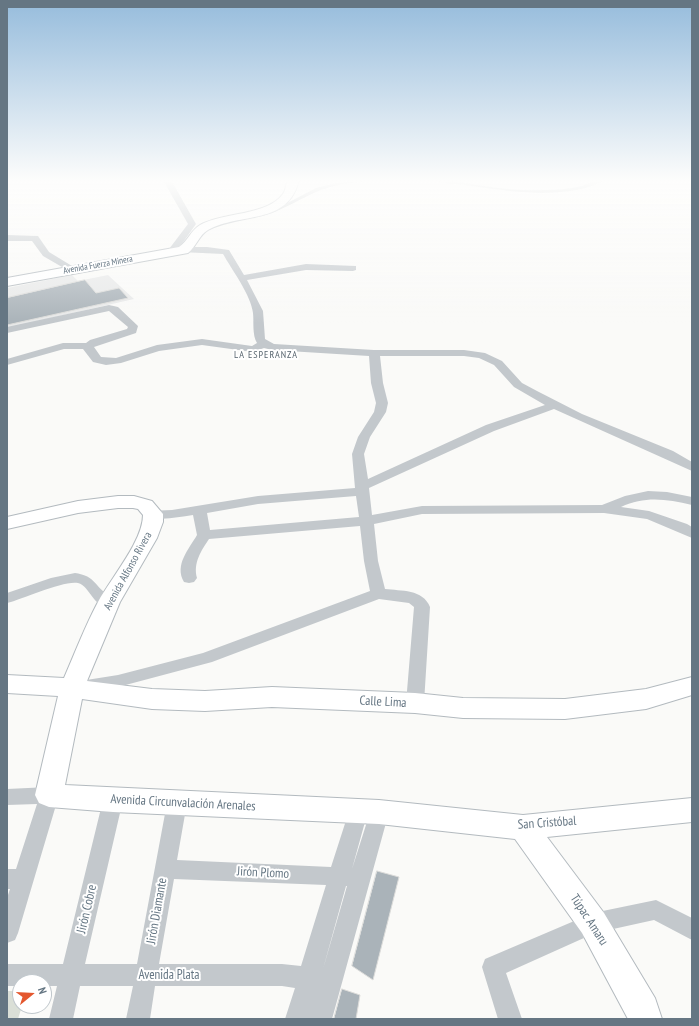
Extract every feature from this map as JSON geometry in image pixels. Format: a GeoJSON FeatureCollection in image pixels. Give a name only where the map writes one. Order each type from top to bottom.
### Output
{"type":"FeatureCollection","features":[{"type":"Feature","properties":{"kind":"street"},"geometry":{"type":"LineString","coordinates":[[182,248],[190,228]]}},
{"type":"Feature","properties":{"kind":"street"},"geometry":{"type":"LineString","coordinates":[[182,248],[203,228]]}},
{"type":"Feature","properties":{"kind":"street"},"geometry":{"type":"LineString","coordinates":[[7,238],[35,238],[46,254],[72,269]]}},
{"type":"Feature","properties":{"kind":"street"},"geometry":{"type":"LineString","coordinates":[[182,248],[226,252],[254,300],[258,312],[260,339],[264,344],[272,347],[374,353],[464,353],[481,355],[498,363],[518,385],[555,405],[578,417],[668,454],[692,467]]}},
{"type":"Feature","properties":{"kind":"street","name":"Avenida Fuerza Minera"},"geometry":{"type":"LineString","coordinates":[[7,282],[182,248]]}},
{"type":"Feature","properties":{"kind":"street"},"geometry":{"type":"LineString","coordinates":[[241,278],[306,267],[353,268]]}},
{"type":"Feature","properties":{"kind":"street"},"geometry":{"type":"LineString","coordinates":[[7,330],[109,308],[114,309],[134,326],[132,331],[94,342],[88,346],[63,346],[7,362]]}},
{"type":"Feature","properties":{"kind":"street"},"geometry":{"type":"LineString","coordinates":[[88,346],[89,351],[97,360],[106,362],[117,361],[157,348],[202,342],[253,349],[264,344]]}},
{"type":"Feature","properties":{"kind":"street"},"geometry":{"type":"LineString","coordinates":[[374,353],[377,383],[382,403],[380,412],[364,437],[358,454],[361,489],[371,561],[378,594]]}},
{"type":"Feature","properties":{"kind":"street"},"geometry":{"type":"LineString","coordinates":[[7,523],[98,504],[131,502],[145,505],[153,514],[172,514],[258,500],[361,489],[490,428],[555,405]]}},
{"type":"Feature","properties":{"kind":"street"},"geometry":{"type":"LineString","coordinates":[[604,508],[632,496],[650,494],[692,501]]}},
{"type":"Feature","properties":{"kind":"street"},"geometry":{"type":"LineString","coordinates":[[204,535],[263,528],[366,521],[422,510],[604,508],[649,515],[682,527],[692,533]]}},
{"type":"Feature","properties":{"kind":"street"},"geometry":{"type":"LineString","coordinates":[[189,578],[186,572],[188,563],[204,535],[199,510]]}},
{"type":"Feature","properties":{"kind":"street","name":"Avenida Alfonso Rivera"},"geometry":{"type":"LineString","coordinates":[[49,795],[72,688],[109,602],[147,538],[153,522],[153,514]]}},
{"type":"Feature","properties":{"kind":"street"},"geometry":{"type":"LineString","coordinates":[[7,598],[73,577],[81,578],[88,582],[96,594],[109,602]]}},
{"type":"Feature","properties":{"kind":"street"},"geometry":{"type":"LineString","coordinates":[[72,688],[118,681],[206,658],[378,594],[413,598],[420,602],[422,607],[415,703]]}},
{"type":"Feature","properties":{"kind":"street","name":"Calle Lima"},"geometry":{"type":"LineString","coordinates":[[7,684],[72,688],[152,699],[205,701],[272,697],[415,703],[463,708],[565,709],[646,699],[692,686]]}},
{"type":"Feature","properties":{"kind":"street"},"geometry":{"type":"LineString","coordinates":[[7,933],[14,879],[49,795]]}},
{"type":"Feature","properties":{"kind":"street","name":"Avenida Circunvalación Arenales"},"geometry":{"type":"LineString","coordinates":[[7,797],[49,795],[113,800],[369,812]]}},
{"type":"Feature","properties":{"kind":"street","name":"Jirón Cobre"},"geometry":{"type":"LineString","coordinates":[[61,1019],[113,800]]}},
{"type":"Feature","properties":{"kind":"street","name":"Jirón Diamante"},"geometry":{"type":"LineString","coordinates":[[138,1019],[177,803]]}},
{"type":"Feature","properties":{"kind":"street","name":"San Cristóbal"},"geometry":{"type":"LineString","coordinates":[[369,812],[523,827],[692,810]]}},
{"type":"Feature","properties":{"kind":"street"},"geometry":{"type":"LineString","coordinates":[[297,1019],[320,979],[360,877],[369,812]]}},
{"type":"Feature","properties":{"kind":"street"},"geometry":{"type":"LineString","coordinates":[[320,1019],[320,979],[339,877],[369,812]]}},
{"type":"Feature","properties":{"kind":"street","name":"Túpac Amaru"},"geometry":{"type":"LineString","coordinates":[[523,827],[593,923],[643,1010],[646,1019]]}},
{"type":"Feature","properties":{"kind":"street","name":"Jirón Plomo"},"geometry":{"type":"LineString","coordinates":[[165,869],[360,877]]}},
{"type":"Feature","properties":{"kind":"street"},"geometry":{"type":"LineString","coordinates":[[510,1019],[493,967],[593,923],[656,910],[692,930]]}},
{"type":"Feature","properties":{"kind":"street","name":"Avenida Plata"},"geometry":{"type":"LineString","coordinates":[[7,975],[282,975],[320,979]]}},
{"type":"Feature","properties":{"kind":"shaded area"},"geometry":{"type":"Polygon","coordinates":[[[72,275],[78,281],[108,275],[134,299],[7,328],[7,288],[72,275]]]}},
{"type":"Feature","properties":{"kind":"shaded area"},"geometry":{"type":"Polygon","coordinates":[[[7,991],[12,991],[12,1014],[20,1014],[18,1019],[7,1019],[7,991]]]}},
{"type":"Feature","properties":{"kind":"building"},"geometry":{"type":"Polygon","coordinates":[[[85,280],[96,293],[119,288],[128,298],[7,325],[7,298],[85,280]]]}},
{"type":"Feature","properties":{"kind":"building"},"geometry":{"type":"Polygon","coordinates":[[[377,871],[399,877],[373,980],[352,966],[377,871]]]}},
{"type":"Feature","properties":{"kind":"building"},"geometry":{"type":"Polygon","coordinates":[[[342,989],[360,995],[356,1019],[334,1019],[342,989]]]}},
{"type":"Feature","properties":{"kind":"district","name":"LA ESPERANZA"},"geometry":{"type":"Point","coordinates":[266,355]}}]}
